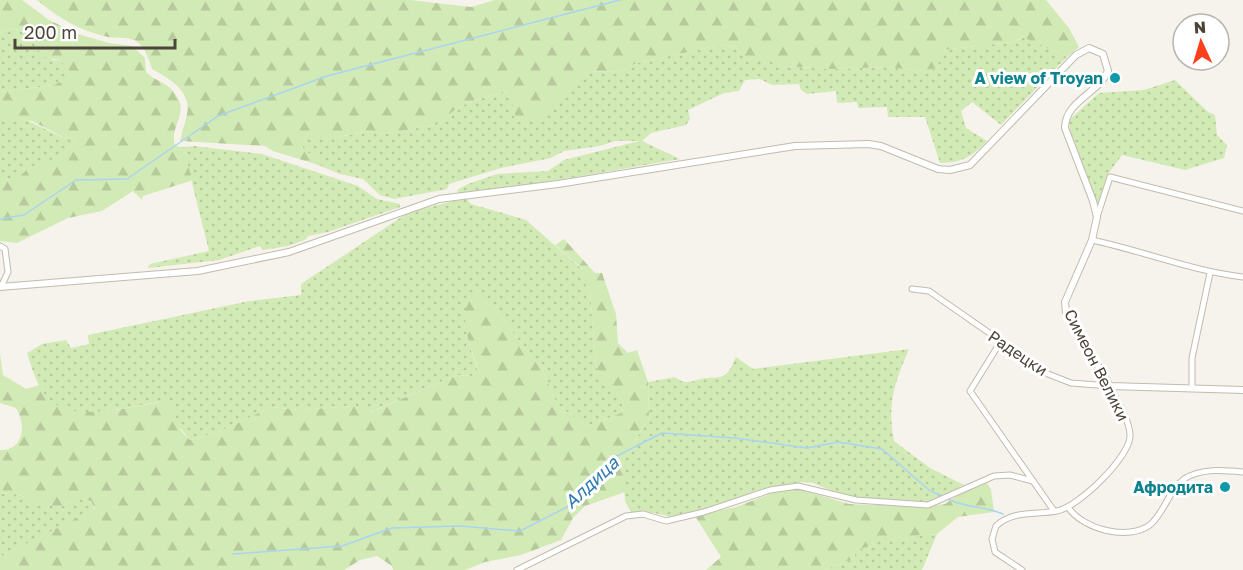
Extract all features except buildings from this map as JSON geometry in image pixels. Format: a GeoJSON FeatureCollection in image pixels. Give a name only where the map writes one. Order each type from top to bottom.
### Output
{"type":"FeatureCollection","features":[{"type":"Feature","properties":{"kind":"street","name":"Симеон Велики"},"geometry":{"type":"LineString","coordinates":[[1,287],[198,271],[289,252],[439,199],[558,184],[786,147],[868,144],[880,146],[938,169],[961,168],[970,165],[1078,52],[1089,48],[1097,50],[1107,60],[1107,74],[1073,107],[1065,123],[1097,217],[1092,240],[1065,307],[1110,386],[1130,430],[1130,440],[1094,488],[1068,507],[1012,516],[996,526],[992,539],[995,552],[1022,570]]}},
{"type":"Feature","properties":{"kind":"street"},"geometry":{"type":"LineString","coordinates":[[1097,217],[1110,177],[1243,211]]}},
{"type":"Feature","properties":{"kind":"street"},"geometry":{"type":"LineString","coordinates":[[1092,240],[1140,250],[1210,273],[1243,277]]}},
{"type":"Feature","properties":{"kind":"street"},"geometry":{"type":"LineString","coordinates":[[0,246],[5,249],[8,265],[1,287]]}},
{"type":"Feature","properties":{"kind":"street"},"geometry":{"type":"LineString","coordinates":[[1192,388],[1192,358],[1210,273]]}},
{"type":"Feature","properties":{"kind":"street","name":"Радецки"},"geometry":{"type":"LineString","coordinates":[[912,289],[928,291],[1048,374],[1071,383],[1243,390]]}},
{"type":"Feature","properties":{"kind":"street"},"geometry":{"type":"LineString","coordinates":[[1001,341],[970,392],[1054,511]]}},
{"type":"Feature","properties":{"kind":"street"},"geometry":{"type":"LineString","coordinates":[[1068,507],[1076,518],[1101,530],[1134,530],[1151,524],[1175,487],[1185,478],[1216,470],[1243,472]]}},
{"type":"Feature","properties":{"kind":"street"},"geometry":{"type":"LineString","coordinates":[[517,570],[626,516],[643,514],[666,521],[784,487],[813,488],[856,500],[928,505],[994,476],[1010,475],[1034,481]]}},
{"type":"Feature","properties":{"kind":"green space"},"geometry":{"type":"Polygon","coordinates":[[[0,0],[22,0],[49,20],[78,34],[109,43],[132,46],[145,58],[146,72],[170,88],[178,99],[180,112],[175,131],[175,146],[183,147],[192,179],[143,196],[142,200],[133,191],[102,211],[68,218],[17,243],[0,241],[0,178],[18,179],[32,167],[55,159],[69,148],[76,138],[63,137],[32,121],[0,118],[0,92],[54,85],[73,75],[60,60],[42,57],[32,38],[15,28],[0,33],[0,0]]]}},
{"type":"Feature","properties":{"kind":"green space"},"geometry":{"type":"Polygon","coordinates":[[[37,0],[410,0],[471,7],[495,0],[1046,0],[1069,28],[1079,47],[1067,57],[1023,37],[1013,42],[942,50],[937,68],[919,71],[887,67],[833,69],[782,66],[768,60],[745,58],[735,47],[720,45],[637,63],[618,72],[587,71],[540,119],[517,122],[509,92],[461,106],[440,124],[384,134],[369,131],[328,139],[306,134],[302,151],[317,155],[322,166],[273,151],[265,146],[180,141],[187,114],[186,99],[177,86],[152,69],[142,46],[132,39],[108,37],[79,27],[53,13],[37,0]]]}},
{"type":"Feature","properties":{"kind":"green space"},"geometry":{"type":"Polygon","coordinates":[[[15,28],[32,38],[53,60],[60,60],[74,75],[54,85],[0,92],[0,33],[15,28]]]}},
{"type":"Feature","properties":{"kind":"green space"},"geometry":{"type":"Polygon","coordinates":[[[1024,37],[1067,57],[1001,125],[972,102],[961,111],[966,128],[987,141],[972,155],[955,161],[940,163],[925,117],[888,117],[887,107],[858,108],[857,102],[837,103],[836,91],[807,94],[801,90],[799,84],[772,85],[760,79],[745,80],[739,91],[724,93],[688,110],[690,119],[686,125],[651,133],[642,141],[680,159],[518,187],[458,193],[457,190],[497,174],[548,171],[564,160],[639,141],[615,141],[600,146],[564,151],[551,158],[501,168],[449,184],[447,189],[394,199],[380,195],[363,179],[340,174],[310,162],[322,165],[302,151],[306,134],[328,139],[369,131],[384,134],[440,124],[453,111],[462,106],[510,92],[517,121],[540,118],[587,71],[618,72],[637,63],[720,45],[735,47],[746,58],[768,59],[782,66],[833,69],[887,67],[919,71],[937,68],[941,50],[1013,42],[1024,37]]]}},
{"type":"Feature","properties":{"kind":"green space"},"geometry":{"type":"Polygon","coordinates":[[[1175,80],[1208,112],[1215,115],[1217,135],[1227,145],[1224,158],[1185,170],[1122,155],[1108,174],[1098,204],[1071,138],[1069,120],[1099,93],[1144,90],[1175,80]]]}},
{"type":"Feature","properties":{"kind":"green space"},"geometry":{"type":"Polygon","coordinates":[[[0,118],[22,118],[62,137],[76,138],[62,154],[31,168],[18,180],[0,178],[0,118]]]}},
{"type":"Feature","properties":{"kind":"green space"},"geometry":{"type":"Polygon","coordinates":[[[194,146],[262,154],[358,186],[377,199],[400,204],[400,207],[328,232],[308,236],[305,240],[288,246],[263,250],[260,246],[219,260],[148,268],[150,264],[209,251],[183,147],[194,146]]]}},
{"type":"Feature","properties":{"kind":"green space"},"geometry":{"type":"Polygon","coordinates":[[[466,198],[471,204],[526,220],[583,270],[580,274],[590,292],[596,367],[623,401],[621,413],[587,426],[557,405],[544,373],[496,311],[477,295],[471,350],[478,371],[472,376],[457,375],[370,412],[354,406],[299,410],[271,407],[221,431],[190,440],[159,402],[104,411],[75,412],[52,404],[36,380],[27,353],[42,344],[66,340],[71,348],[89,344],[88,335],[249,301],[301,295],[301,284],[409,212],[466,198]]]}},
{"type":"Feature","properties":{"kind":"green space"},"geometry":{"type":"Polygon","coordinates":[[[564,239],[595,273],[602,273],[616,314],[618,343],[628,353],[637,350],[648,382],[649,418],[622,462],[625,492],[585,506],[573,518],[561,540],[521,555],[485,562],[465,570],[393,570],[392,566],[377,556],[360,560],[344,570],[0,570],[0,557],[95,509],[91,501],[82,499],[55,508],[50,503],[35,505],[28,498],[19,495],[0,494],[0,450],[14,446],[21,436],[22,429],[16,408],[0,403],[0,354],[3,375],[26,389],[39,385],[49,399],[63,408],[80,412],[98,412],[170,401],[181,431],[190,440],[221,431],[271,407],[299,410],[354,406],[371,412],[457,375],[472,376],[478,369],[467,334],[465,308],[467,299],[477,295],[496,311],[544,373],[557,405],[587,426],[621,413],[623,402],[596,367],[590,292],[579,273],[583,269],[555,245],[564,239]]]}},
{"type":"Feature","properties":{"kind":"green space"},"geometry":{"type":"Polygon","coordinates":[[[909,349],[893,394],[891,416],[894,441],[930,468],[964,485],[933,501],[921,503],[847,497],[813,483],[804,482],[762,489],[735,501],[676,518],[654,513],[633,516],[625,501],[622,462],[649,418],[648,382],[675,377],[687,382],[722,377],[736,357],[753,369],[909,349]]]}},
{"type":"Feature","properties":{"kind":"green space"},"geometry":{"type":"Polygon","coordinates":[[[983,478],[991,489],[994,512],[958,517],[937,534],[913,536],[899,543],[883,537],[873,539],[872,546],[854,550],[855,558],[824,570],[706,570],[721,557],[695,516],[736,507],[783,489],[799,489],[849,504],[921,507],[945,504],[983,478]]]}},
{"type":"Feature","properties":{"kind":"green space"},"geometry":{"type":"Polygon","coordinates":[[[12,493],[31,499],[36,504],[50,503],[55,508],[82,499],[91,501],[95,510],[0,557],[0,494],[12,493]]]}},
{"type":"Feature","properties":{"kind":"green space"},"geometry":{"type":"Polygon","coordinates":[[[937,534],[922,570],[824,570],[855,558],[854,550],[872,546],[873,539],[883,536],[899,543],[913,536],[937,534]]]}},
{"type":"Feature","properties":{"kind":"waterway"},"geometry":{"type":"LineString","coordinates":[[0,219],[24,215],[76,180],[127,179],[218,116],[327,76],[620,0]]}},
{"type":"Feature","properties":{"kind":"waterway","name":"Алдица"},"geometry":{"type":"LineString","coordinates":[[233,554],[342,546],[392,528],[460,526],[520,531],[571,505],[611,459],[662,433],[735,438],[807,448],[838,442],[882,449],[929,490],[944,497]]}},
{"type":"Feature","properties":{"kind":"waterway","name":"Алдица"},"geometry":{"type":"LineString","coordinates":[[948,499],[1003,514]]}},
{"type":"Feature","properties":{"kind":"place","name":"A view of Troyan"},"geometry":{"type":"Point","coordinates":[1115,78]}},
{"type":"Feature","properties":{"kind":"place","name":"Афродита"},"geometry":{"type":"Point","coordinates":[1225,487]}}]}
